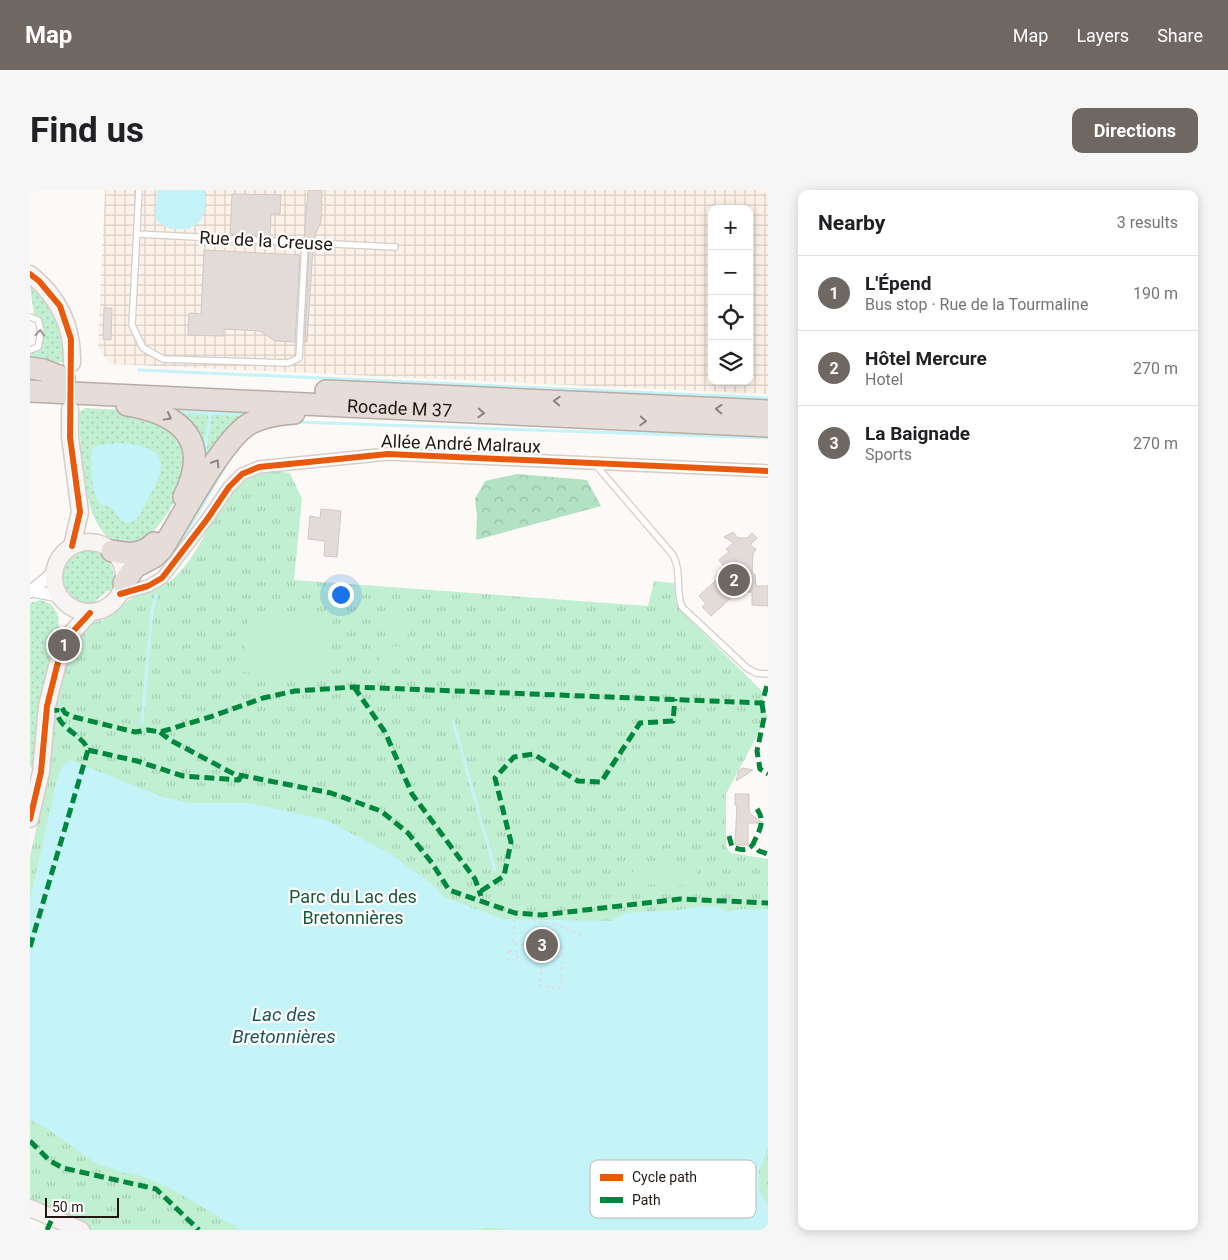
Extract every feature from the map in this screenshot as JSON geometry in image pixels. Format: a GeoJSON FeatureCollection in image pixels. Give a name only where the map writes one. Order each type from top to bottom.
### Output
{"type":"FeatureCollection","features":[{"type":"Feature","properties":{"kind":"highway"},"geometry":{"type":"LineString","coordinates":[[30,368],[68,371]]}},
{"type":"Feature","properties":{"kind":"highway","name":"Rocade M 37"},"geometry":{"type":"LineString","coordinates":[[30,377],[68,371],[768,411]]}},
{"type":"Feature","properties":{"kind":"highway","name":"Rocade M 37"},"geometry":{"type":"LineString","coordinates":[[30,391],[370,409],[768,426]]}},
{"type":"Feature","properties":{"kind":"highway"},"geometry":{"type":"LineString","coordinates":[[89,394],[106,401],[145,408],[168,416],[183,429],[194,456],[193,472],[188,488],[153,544],[146,550],[135,554],[105,547]]}},
{"type":"Feature","properties":{"kind":"highway"},"geometry":{"type":"LineString","coordinates":[[122,589],[135,567],[154,557],[162,549],[224,450],[236,435],[249,424],[265,417],[283,414],[370,409]]}},
{"type":"Feature","properties":{"kind":"street"},"geometry":{"type":"LineString","coordinates":[[30,274],[50,294],[64,315],[71,339],[68,371]]}},
{"type":"Feature","properties":{"kind":"street"},"geometry":{"type":"LineString","coordinates":[[31,592],[53,573],[60,558],[72,546],[80,512],[70,437],[70,409]]}},
{"type":"Feature","properties":{"kind":"street","name":"Allée André Malraux"},"geometry":{"type":"LineString","coordinates":[[122,589],[148,586],[162,578],[229,487],[242,474],[259,467],[388,454],[768,471]]}},
{"type":"Feature","properties":{"kind":"street"},"geometry":{"type":"LineString","coordinates":[[31,592],[61,599],[76,611],[90,613],[106,608],[122,589],[124,571],[120,560],[105,547],[80,512]]}},
{"type":"Feature","properties":{"kind":"street"},"geometry":{"type":"LineString","coordinates":[[72,546],[90,542],[105,547]]}},
{"type":"Feature","properties":{"kind":"street"},"geometry":{"type":"LineString","coordinates":[[30,819],[41,772],[48,701],[66,639],[61,599],[54,584],[53,573]]}},
{"type":"Feature","properties":{"kind":"street"},"geometry":{"type":"LineString","coordinates":[[66,639],[90,613]]}},
{"type":"Feature","properties":{"kind":"street"},"geometry":{"type":"LineString","coordinates":[[30,1208],[81,1230]]}},
{"type":"Feature","properties":{"kind":"lane"},"geometry":{"type":"LineString","coordinates":[[139,190],[132,324],[143,348],[163,358],[288,363],[299,358],[305,243]]}},
{"type":"Feature","properties":{"kind":"lane","name":"Rue de la Creuse"},"geometry":{"type":"LineString","coordinates":[[136,234],[395,247]]}},
{"type":"Feature","properties":{"kind":"lane"},"geometry":{"type":"LineString","coordinates":[[30,317],[38,320],[41,332],[38,347],[30,350]]}},
{"type":"Feature","properties":{"kind":"lane"},"geometry":{"type":"LineString","coordinates":[[595,464],[673,555],[678,564],[678,599],[682,607],[747,668],[756,673],[768,674]]}},
{"type":"Feature","properties":{"kind":"path"},"geometry":{"type":"LineString","coordinates":[[512,951],[518,952],[518,960],[508,960],[509,951],[512,951],[515,913]]}},
{"type":"Feature","properties":{"kind":"path"},"geometry":{"type":"LineString","coordinates":[[534,914],[532,920],[554,924],[582,934]]}},
{"type":"Feature","properties":{"kind":"path"},"geometry":{"type":"LineString","coordinates":[[552,947],[554,924]]}},
{"type":"Feature","properties":{"kind":"path"},"geometry":{"type":"LineString","coordinates":[[513,944],[562,948],[560,955]]}},
{"type":"Feature","properties":{"kind":"path"},"geometry":{"type":"LineString","coordinates":[[546,947],[546,954]]}},
{"type":"Feature","properties":{"kind":"path"},"geometry":{"type":"LineString","coordinates":[[543,954],[546,954],[563,955],[560,988],[540,986],[543,954]]}},
{"type":"Feature","properties":{"kind":"shaded area"},"geometry":{"type":"Polygon","coordinates":[[[105,190],[768,190],[768,394],[111,364],[98,348],[105,190]]]}},
{"type":"Feature","properties":{"kind":"green space"},"geometry":{"type":"Polygon","coordinates":[[[30,286],[45,302],[55,320],[64,362],[58,362],[57,365],[30,363],[30,353],[40,349],[43,340],[43,330],[41,322],[34,315],[30,286]]]}},
{"type":"Feature","properties":{"kind":"green space"},"geometry":{"type":"Polygon","coordinates":[[[161,407],[258,410],[206,470],[161,407]]]}},
{"type":"Feature","properties":{"kind":"green space"},"geometry":{"type":"Polygon","coordinates":[[[85,408],[120,410],[175,430],[186,452],[187,466],[180,491],[165,517],[139,546],[113,541],[102,531],[94,518],[82,463],[79,412],[85,408]]]}},
{"type":"Feature","properties":{"kind":"green space","name":"Parc du Lac des Bretonnières"},"geometry":{"type":"Polygon","coordinates":[[[268,470],[290,473],[302,499],[294,580],[648,606],[654,581],[674,583],[676,602],[680,610],[762,691],[767,717],[726,794],[726,847],[731,853],[768,859],[768,1230],[90,1230],[30,1205],[30,856],[49,773],[53,721],[66,660],[70,660],[74,649],[71,648],[86,627],[113,614],[136,596],[160,587],[175,577],[197,548],[225,501],[251,477],[268,470]]]}},
{"type":"Feature","properties":{"kind":"green space"},"geometry":{"type":"Polygon","coordinates":[[[517,474],[587,480],[601,506],[476,540],[477,516],[475,499],[485,481],[517,474]]]}},
{"type":"Feature","properties":{"kind":"green space"},"geometry":{"type":"Polygon","coordinates":[[[88,550],[96,552],[107,559],[114,576],[112,591],[107,591],[98,599],[95,605],[81,604],[70,599],[63,591],[60,581],[61,571],[65,562],[75,554],[88,550]]]}},
{"type":"Feature","properties":{"kind":"green space"},"geometry":{"type":"Polygon","coordinates":[[[40,600],[53,606],[57,613],[59,628],[35,770],[30,767],[30,603],[40,600]]]}},
{"type":"Feature","properties":{"kind":"green space"},"geometry":{"type":"Polygon","coordinates":[[[248,611],[333,619],[327,680],[242,672],[248,611]]]}},
{"type":"Feature","properties":{"kind":"green space"},"geometry":{"type":"Polygon","coordinates":[[[383,617],[411,619],[410,634],[382,632],[383,617]]]}},
{"type":"Feature","properties":{"kind":"green space"},"geometry":{"type":"Polygon","coordinates":[[[381,645],[402,647],[401,667],[379,665],[381,645]]]}},
{"type":"Feature","properties":{"kind":"green space"},"geometry":{"type":"Polygon","coordinates":[[[633,863],[697,865],[696,886],[633,884],[633,863]]]}},
{"type":"Feature","properties":{"kind":"water"},"geometry":{"type":"Polygon","coordinates":[[[157,190],[205,190],[205,211],[200,222],[188,229],[170,229],[155,220],[157,190]]]}},
{"type":"Feature","properties":{"kind":"water"},"geometry":{"type":"Polygon","coordinates":[[[123,443],[142,446],[154,452],[160,460],[161,469],[158,480],[137,519],[127,523],[121,520],[110,507],[99,502],[93,485],[91,468],[92,449],[98,445],[123,443]]]}},
{"type":"Feature","properties":{"kind":"water","name":"Lac des Bretonnières"},"geometry":{"type":"Polygon","coordinates":[[[70,760],[163,797],[188,803],[250,803],[326,820],[389,853],[431,883],[446,898],[503,919],[610,921],[625,913],[678,910],[701,906],[718,907],[728,912],[739,909],[768,909],[768,1146],[759,1172],[759,1191],[768,1205],[768,1230],[509,1230],[486,1227],[477,1230],[241,1230],[168,1187],[138,1175],[97,1164],[48,1129],[30,1120],[30,899],[57,780],[62,767],[70,760]]]}},
{"type":"Feature","properties":{"kind":"building"},"geometry":{"type":"Polygon","coordinates":[[[308,190],[322,190],[321,222],[314,238],[304,238],[308,190]]]}},
{"type":"Feature","properties":{"kind":"building"},"geometry":{"type":"Polygon","coordinates":[[[232,194],[281,195],[280,214],[271,214],[270,236],[230,234],[232,194]]]}},
{"type":"Feature","properties":{"kind":"building"},"geometry":{"type":"Polygon","coordinates":[[[309,247],[313,248],[307,342],[305,342],[309,247]]]}},
{"type":"Feature","properties":{"kind":"building"},"geometry":{"type":"Polygon","coordinates":[[[204,250],[300,255],[295,342],[275,341],[260,331],[223,329],[223,336],[188,335],[189,313],[201,314],[204,250]]]}},
{"type":"Feature","properties":{"kind":"building"},"geometry":{"type":"Polygon","coordinates":[[[104,308],[112,308],[111,340],[103,339],[104,308]]]}},
{"type":"Feature","properties":{"kind":"building"},"geometry":{"type":"Polygon","coordinates":[[[321,509],[341,511],[337,557],[324,556],[325,541],[308,539],[310,516],[320,518],[321,509]]]}},
{"type":"Feature","properties":{"kind":"building"},"geometry":{"type":"Polygon","coordinates":[[[733,532],[738,538],[747,538],[752,533],[757,538],[750,545],[756,549],[753,554],[752,572],[755,575],[756,586],[768,586],[768,606],[752,605],[752,592],[747,592],[743,587],[711,616],[702,607],[706,604],[699,596],[727,570],[719,560],[729,552],[726,549],[734,543],[724,537],[733,532]]]}},
{"type":"Feature","properties":{"kind":"building"},"geometry":{"type":"Polygon","coordinates":[[[743,768],[753,770],[736,781],[739,770],[743,768]]]}},
{"type":"Feature","properties":{"kind":"building"},"geometry":{"type":"Polygon","coordinates":[[[735,794],[749,794],[749,813],[763,823],[748,823],[748,845],[735,845],[737,805],[735,805],[735,794]]]}},
{"type":"Feature","properties":{"kind":"waterway"},"geometry":{"type":"LineString","coordinates":[[139,370],[768,398]]}},
{"type":"Feature","properties":{"kind":"waterway"},"geometry":{"type":"LineString","coordinates":[[175,411],[210,413]]}},
{"type":"Feature","properties":{"kind":"waterway"},"geometry":{"type":"LineString","coordinates":[[205,451],[210,413],[245,415]]}},
{"type":"Feature","properties":{"kind":"waterway"},"geometry":{"type":"LineString","coordinates":[[296,422],[768,438]]}},
{"type":"Feature","properties":{"kind":"waterway"},"geometry":{"type":"LineString","coordinates":[[170,556],[185,535],[224,468]]}},
{"type":"Feature","properties":{"kind":"waterway"},"geometry":{"type":"LineString","coordinates":[[142,721],[152,610],[156,595]]}},
{"type":"Feature","properties":{"kind":"waterway"},"geometry":{"type":"LineString","coordinates":[[453,721],[495,870]]}},
{"type":"Feature","properties":{"kind":"marked path"},"geometry":{"type":"LineString","coordinates":[[62,708],[65,713],[74,717],[135,732],[148,730],[160,732],[263,698],[295,691],[354,687],[762,703],[768,682]]}},
{"type":"Feature","properties":{"kind":"marked path"},"geometry":{"type":"LineString","coordinates":[[354,687],[385,732],[412,794],[475,879],[481,896]]}},
{"type":"Feature","properties":{"kind":"marked path"},"geometry":{"type":"LineString","coordinates":[[481,891],[504,876],[511,842],[495,778],[514,757],[533,754],[578,781],[601,782],[640,723],[673,721],[675,699]]}},
{"type":"Feature","properties":{"kind":"marked path"},"geometry":{"type":"LineString","coordinates":[[762,703],[764,718],[757,751],[760,769],[768,774]]}},
{"type":"Feature","properties":{"kind":"marked path"},"geometry":{"type":"LineString","coordinates":[[30,947],[88,750],[85,744],[60,721],[57,708]]}},
{"type":"Feature","properties":{"kind":"marked path"},"geometry":{"type":"LineString","coordinates":[[160,732],[170,740],[234,774],[331,793],[381,811],[408,833],[432,863],[449,890],[515,913],[542,915],[680,899],[768,903]]}},
{"type":"Feature","properties":{"kind":"marked path"},"geometry":{"type":"LineString","coordinates":[[88,750],[137,761],[183,776],[239,780],[240,777]]}},
{"type":"Feature","properties":{"kind":"marked path"},"geometry":{"type":"LineString","coordinates":[[757,809],[761,822],[753,844],[759,851],[768,854]]}},
{"type":"Feature","properties":{"kind":"marked path"},"geometry":{"type":"LineString","coordinates":[[729,836],[732,847],[746,849],[753,844]]}},
{"type":"Feature","properties":{"kind":"marked path"},"geometry":{"type":"LineString","coordinates":[[30,1141],[50,1161],[63,1168],[156,1189],[199,1230]]}},
{"type":"Feature","properties":{"kind":"marked path"},"geometry":{"type":"LineString","coordinates":[[47,1230],[53,1217]]}},
{"type":"Feature","properties":{"kind":"cycle path"},"geometry":{"type":"LineString","coordinates":[[30,274],[39,281],[60,306],[71,339],[70,437],[80,512],[72,546]]}},
{"type":"Feature","properties":{"kind":"cycle path"},"geometry":{"type":"LineString","coordinates":[[120,594],[148,586],[162,578],[229,487],[242,474],[259,467],[388,454],[768,471]]}},
{"type":"Feature","properties":{"kind":"cycle path"},"geometry":{"type":"LineString","coordinates":[[30,819],[41,772],[47,706],[57,666],[66,639],[90,613]]}},
{"type":"Feature","properties":{"kind":"place","name":"Hôtel Mercure"},"geometry":{"type":"Point","coordinates":[734,580]}},
{"type":"Feature","properties":{"kind":"place","name":"L'Épend"},"geometry":{"type":"Point","coordinates":[64,645]}},
{"type":"Feature","properties":{"kind":"place","name":"La Baignade"},"geometry":{"type":"Point","coordinates":[542,945]}}]}
